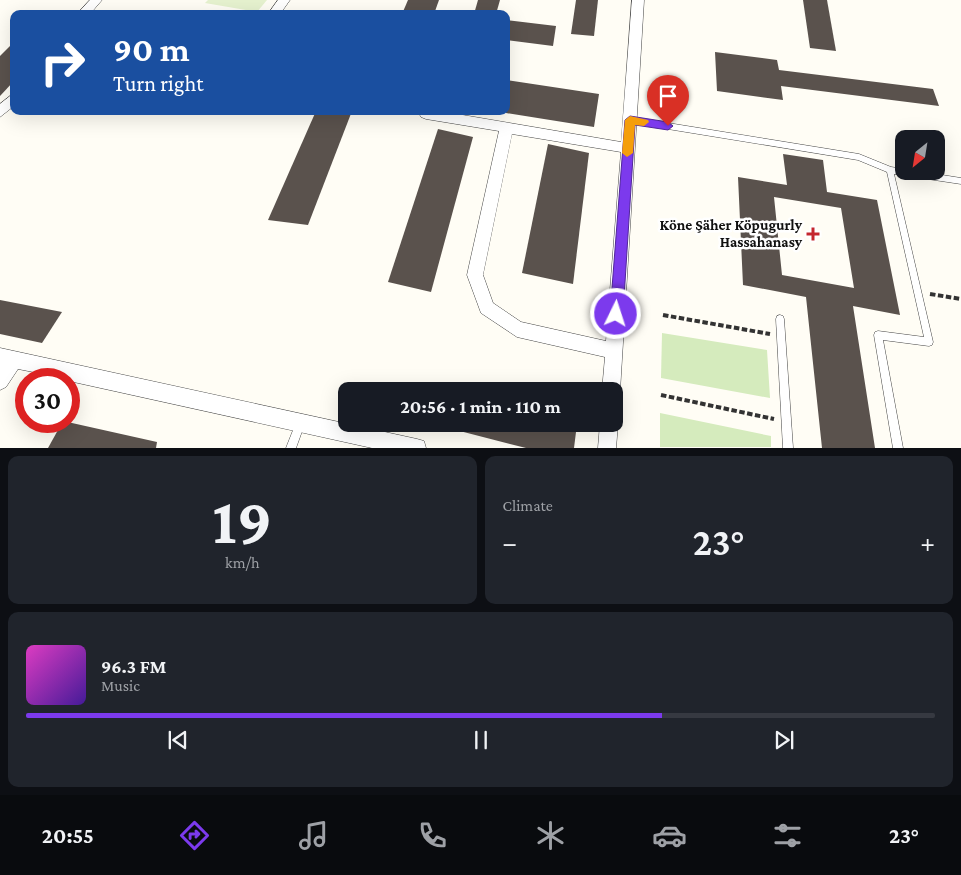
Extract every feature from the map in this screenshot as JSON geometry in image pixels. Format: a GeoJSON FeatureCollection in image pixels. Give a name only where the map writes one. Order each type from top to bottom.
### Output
{"type":"FeatureCollection","features":[{"type":"Feature","properties":{"kind":"street"},"geometry":{"type":"LineString","coordinates":[[87,10],[96,0]]}},
{"type":"Feature","properties":{"kind":"street"},"geometry":{"type":"LineString","coordinates":[[612,382],[638,0]]}},
{"type":"Feature","properties":{"kind":"street"},"geometry":{"type":"LineString","coordinates":[[0,112],[10,102]]}},
{"type":"Feature","properties":{"kind":"street"},"geometry":{"type":"LineString","coordinates":[[432,115],[628,148]]}},
{"type":"Feature","properties":{"kind":"street"},"geometry":{"type":"LineString","coordinates":[[506,128],[475,275],[487,308],[517,329],[614,351]]}},
{"type":"Feature","properties":{"kind":"street"},"geometry":{"type":"LineString","coordinates":[[0,381],[7,359],[301,421],[417,448]]}},
{"type":"Feature","properties":{"kind":"street"},"geometry":{"type":"LineString","coordinates":[[607,448],[608,432]]}},
{"type":"Feature","properties":{"kind":"lane"},"geometry":{"type":"LineString","coordinates":[[630,120],[859,157],[890,170],[961,181]]}},
{"type":"Feature","properties":{"kind":"lane"},"geometry":{"type":"LineString","coordinates":[[890,170],[929,342],[878,335],[898,448]]}},
{"type":"Feature","properties":{"kind":"lane"},"geometry":{"type":"LineString","coordinates":[[780,319],[788,448]]}},
{"type":"Feature","properties":{"kind":"lane"},"geometry":{"type":"LineString","coordinates":[[291,448],[301,421]]}},
{"type":"Feature","properties":{"kind":"path"},"geometry":{"type":"LineString","coordinates":[[918,291],[961,299]]}},
{"type":"Feature","properties":{"kind":"path"},"geometry":{"type":"LineString","coordinates":[[663,315],[781,336]]}},
{"type":"Feature","properties":{"kind":"path"},"geometry":{"type":"LineString","coordinates":[[661,395],[786,422]]}},
{"type":"Feature","properties":{"kind":"green space"},"geometry":{"type":"Polygon","coordinates":[[[208,0],[267,0],[259,10],[245,10],[205,3],[208,0]]]}},
{"type":"Feature","properties":{"kind":"green space"},"geometry":{"type":"Polygon","coordinates":[[[662,333],[767,350],[770,398],[661,378],[662,333]]]}},
{"type":"Feature","properties":{"kind":"green space"},"geometry":{"type":"Polygon","coordinates":[[[660,413],[771,436],[771,447],[660,447],[660,413]]]}},
{"type":"Feature","properties":{"kind":"building"},"geometry":{"type":"Polygon","coordinates":[[[408,0],[439,0],[435,10],[404,10],[408,0]]]}},
{"type":"Feature","properties":{"kind":"building"},"geometry":{"type":"Polygon","coordinates":[[[478,0],[500,0],[497,10],[475,10],[478,0]]]}},
{"type":"Feature","properties":{"kind":"building"},"geometry":{"type":"Polygon","coordinates":[[[576,0],[598,0],[594,36],[571,34],[576,0]]]}},
{"type":"Feature","properties":{"kind":"building"},"geometry":{"type":"Polygon","coordinates":[[[803,0],[827,0],[836,51],[810,48],[803,0]]]}},
{"type":"Feature","properties":{"kind":"building"},"geometry":{"type":"Polygon","coordinates":[[[510,20],[556,26],[553,46],[510,41],[510,20]]]}},
{"type":"Feature","properties":{"kind":"building"},"geometry":{"type":"Polygon","coordinates":[[[10,46],[10,85],[0,96],[0,56],[10,46]]]}},
{"type":"Feature","properties":{"kind":"building"},"geometry":{"type":"Polygon","coordinates":[[[715,52],[777,60],[779,70],[933,89],[939,106],[781,86],[783,100],[717,91],[715,52]]]}},
{"type":"Feature","properties":{"kind":"building"},"geometry":{"type":"Polygon","coordinates":[[[510,81],[599,94],[594,127],[510,114],[510,81]]]}},
{"type":"Feature","properties":{"kind":"building"},"geometry":{"type":"Polygon","coordinates":[[[314,115],[350,115],[308,225],[268,220],[314,115]]]}},
{"type":"Feature","properties":{"kind":"building"},"geometry":{"type":"Polygon","coordinates":[[[438,129],[473,137],[431,292],[388,282],[438,129]]]}},
{"type":"Feature","properties":{"kind":"building"},"geometry":{"type":"Polygon","coordinates":[[[548,144],[589,153],[573,284],[522,273],[548,144]]]}},
{"type":"Feature","properties":{"kind":"building"},"geometry":{"type":"Polygon","coordinates":[[[783,154],[823,160],[827,192],[877,200],[900,315],[853,306],[875,448],[822,448],[806,297],[743,285],[738,177],[787,185],[783,154]],[[774,197],[782,275],[854,288],[841,208],[774,197]]]}},
{"type":"Feature","properties":{"kind":"building"},"geometry":{"type":"Polygon","coordinates":[[[0,300],[62,312],[42,343],[0,334],[0,300]]]}},
{"type":"Feature","properties":{"kind":"building"},"geometry":{"type":"Polygon","coordinates":[[[80,425],[157,442],[156,448],[48,448],[56,433],[80,433],[80,425]]]}},
{"type":"Feature","properties":{"kind":"building"},"geometry":{"type":"Polygon","coordinates":[[[464,432],[576,432],[574,448],[526,448],[464,432]]]}},
{"type":"Feature","properties":{"kind":"slow traffic"},"geometry":{"type":"LineString","coordinates":[[627,153],[630,120],[644,122]]}},
{"type":"Feature","properties":{"kind":"place","name":"Köne Şäher Köpugurly Hassahanasy"},"geometry":{"type":"Point","coordinates":[813,234]}},
{"type":"Feature","properties":{"kind":"route"},"geometry":{"type":"LineString","coordinates":[[616,314],[630,120],[668,126]]}}]}
